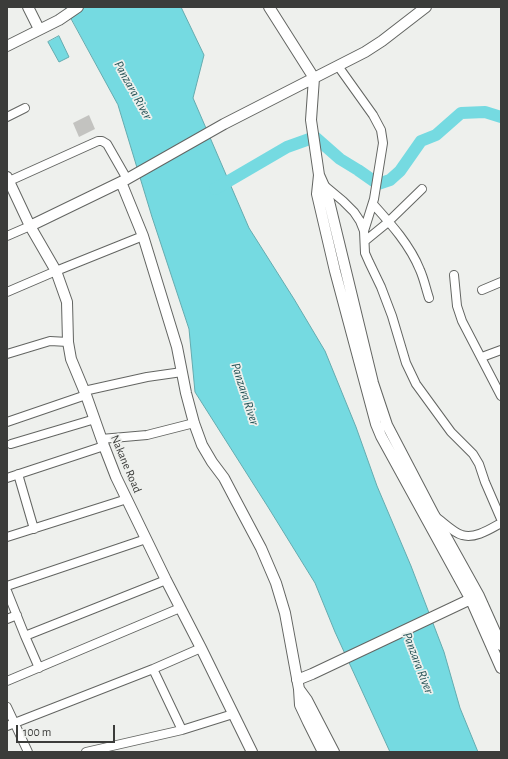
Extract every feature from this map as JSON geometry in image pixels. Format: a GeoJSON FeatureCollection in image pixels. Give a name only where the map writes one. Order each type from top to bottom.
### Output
{"type":"FeatureCollection","features":[{"type":"Feature","properties":{"kind":"street"},"geometry":{"type":"LineString","coordinates":[[28,7],[39,29]]}},
{"type":"Feature","properties":{"kind":"street"},"geometry":{"type":"LineString","coordinates":[[7,46],[58,20],[78,7]]}},
{"type":"Feature","properties":{"kind":"street"},"geometry":{"type":"LineString","coordinates":[[269,7],[314,78],[311,120],[319,175],[317,194],[376,424],[381,436],[430,517],[462,535],[471,536],[501,524]]}},
{"type":"Feature","properties":{"kind":"street"},"geometry":{"type":"LineString","coordinates":[[7,236],[127,179],[224,124],[365,52],[426,7]]}},
{"type":"Feature","properties":{"kind":"street"},"geometry":{"type":"LineString","coordinates":[[338,66],[373,115],[381,130],[383,143],[374,201],[364,231],[365,252],[381,287],[392,316],[406,363],[416,384],[451,432],[473,454],[479,464],[484,482],[501,519]]}},
{"type":"Feature","properties":{"kind":"street"},"geometry":{"type":"LineString","coordinates":[[7,117],[25,108]]}},
{"type":"Feature","properties":{"kind":"street"},"geometry":{"type":"LineString","coordinates":[[8,180],[98,141],[102,141],[107,144],[127,179],[143,236],[178,347],[186,393],[194,423],[202,445],[224,478],[261,548],[276,583],[285,613],[298,685],[300,705],[323,752]]}},
{"type":"Feature","properties":{"kind":"street"},"geometry":{"type":"LineString","coordinates":[[319,175],[327,193],[373,383],[387,425],[430,517],[472,599],[501,668]]}},
{"type":"Feature","properties":{"kind":"street","name":"Nakane Road"},"geometry":{"type":"LineString","coordinates":[[8,180],[30,226],[56,271],[67,302],[68,342],[71,359],[116,477],[252,752]]}},
{"type":"Feature","properties":{"kind":"street"},"geometry":{"type":"LineString","coordinates":[[324,185],[354,212],[364,231]]}},
{"type":"Feature","properties":{"kind":"street"},"geometry":{"type":"LineString","coordinates":[[364,241],[388,222],[422,189]]}},
{"type":"Feature","properties":{"kind":"street"},"geometry":{"type":"LineString","coordinates":[[374,201],[388,222],[408,246],[415,258],[421,271],[428,298]]}},
{"type":"Feature","properties":{"kind":"street"},"geometry":{"type":"LineString","coordinates":[[7,292],[143,236]]}},
{"type":"Feature","properties":{"kind":"street"},"geometry":{"type":"LineString","coordinates":[[454,275],[458,306],[462,320],[501,396]]}},
{"type":"Feature","properties":{"kind":"street"},"geometry":{"type":"LineString","coordinates":[[482,290],[501,282]]}},
{"type":"Feature","properties":{"kind":"street"},"geometry":{"type":"LineString","coordinates":[[7,354],[50,341],[68,342]]}},
{"type":"Feature","properties":{"kind":"street"},"geometry":{"type":"LineString","coordinates":[[482,357],[501,350]]}},
{"type":"Feature","properties":{"kind":"street"},"geometry":{"type":"LineString","coordinates":[[7,422],[85,393],[147,377],[182,372]]}},
{"type":"Feature","properties":{"kind":"street"},"geometry":{"type":"LineString","coordinates":[[11,444],[94,419]]}},
{"type":"Feature","properties":{"kind":"street"},"geometry":{"type":"LineString","coordinates":[[7,478],[102,442],[147,435],[194,423]]}},
{"type":"Feature","properties":{"kind":"street"},"geometry":{"type":"LineString","coordinates":[[18,474],[34,529]]}},
{"type":"Feature","properties":{"kind":"street"},"geometry":{"type":"LineString","coordinates":[[7,537],[126,499]]}},
{"type":"Feature","properties":{"kind":"street"},"geometry":{"type":"LineString","coordinates":[[7,586],[146,539]]}},
{"type":"Feature","properties":{"kind":"street"},"geometry":{"type":"LineString","coordinates":[[25,636],[166,580]]}},
{"type":"Feature","properties":{"kind":"street"},"geometry":{"type":"LineString","coordinates":[[7,591],[39,668]]}},
{"type":"Feature","properties":{"kind":"street"},"geometry":{"type":"LineString","coordinates":[[298,685],[312,674],[472,599]]}},
{"type":"Feature","properties":{"kind":"street"},"geometry":{"type":"LineString","coordinates":[[472,599],[501,645]]}},
{"type":"Feature","properties":{"kind":"street"},"geometry":{"type":"LineString","coordinates":[[7,681],[180,608]]}},
{"type":"Feature","properties":{"kind":"street"},"geometry":{"type":"LineString","coordinates":[[7,619],[17,616]]}},
{"type":"Feature","properties":{"kind":"street"},"geometry":{"type":"LineString","coordinates":[[11,725],[153,669],[201,648]]}},
{"type":"Feature","properties":{"kind":"street"},"geometry":{"type":"LineString","coordinates":[[153,669],[182,730]]}},
{"type":"Feature","properties":{"kind":"street"},"geometry":{"type":"LineString","coordinates":[[298,685],[334,752]]}},
{"type":"Feature","properties":{"kind":"street"},"geometry":{"type":"LineString","coordinates":[[7,707],[11,725],[28,752]]}},
{"type":"Feature","properties":{"kind":"street"},"geometry":{"type":"LineString","coordinates":[[86,752],[182,730],[233,714]]}},
{"type":"Feature","properties":{"kind":"water","name":"Panzara River"},"geometry":{"type":"Polygon","coordinates":[[[65,7],[181,7],[204,55],[193,98],[249,228],[325,351],[356,427],[377,486],[411,566],[444,652],[460,708],[478,752],[390,752],[335,632],[315,583],[195,392],[189,329],[152,217],[118,105],[65,7]]]}},
{"type":"Feature","properties":{"kind":"water"},"geometry":{"type":"Polygon","coordinates":[[[59,36],[69,57],[59,62],[48,42],[59,36]]]}},
{"type":"Feature","properties":{"kind":"building"},"geometry":{"type":"Polygon","coordinates":[[[89,115],[95,129],[79,137],[73,123],[89,115]]]}},
{"type":"Feature","properties":{"kind":"waterway"},"geometry":{"type":"LineString","coordinates":[[215,189],[287,147],[315,137],[340,159],[378,184],[390,180],[400,171],[421,141],[436,135],[461,113],[485,112],[501,117]]}}]}
